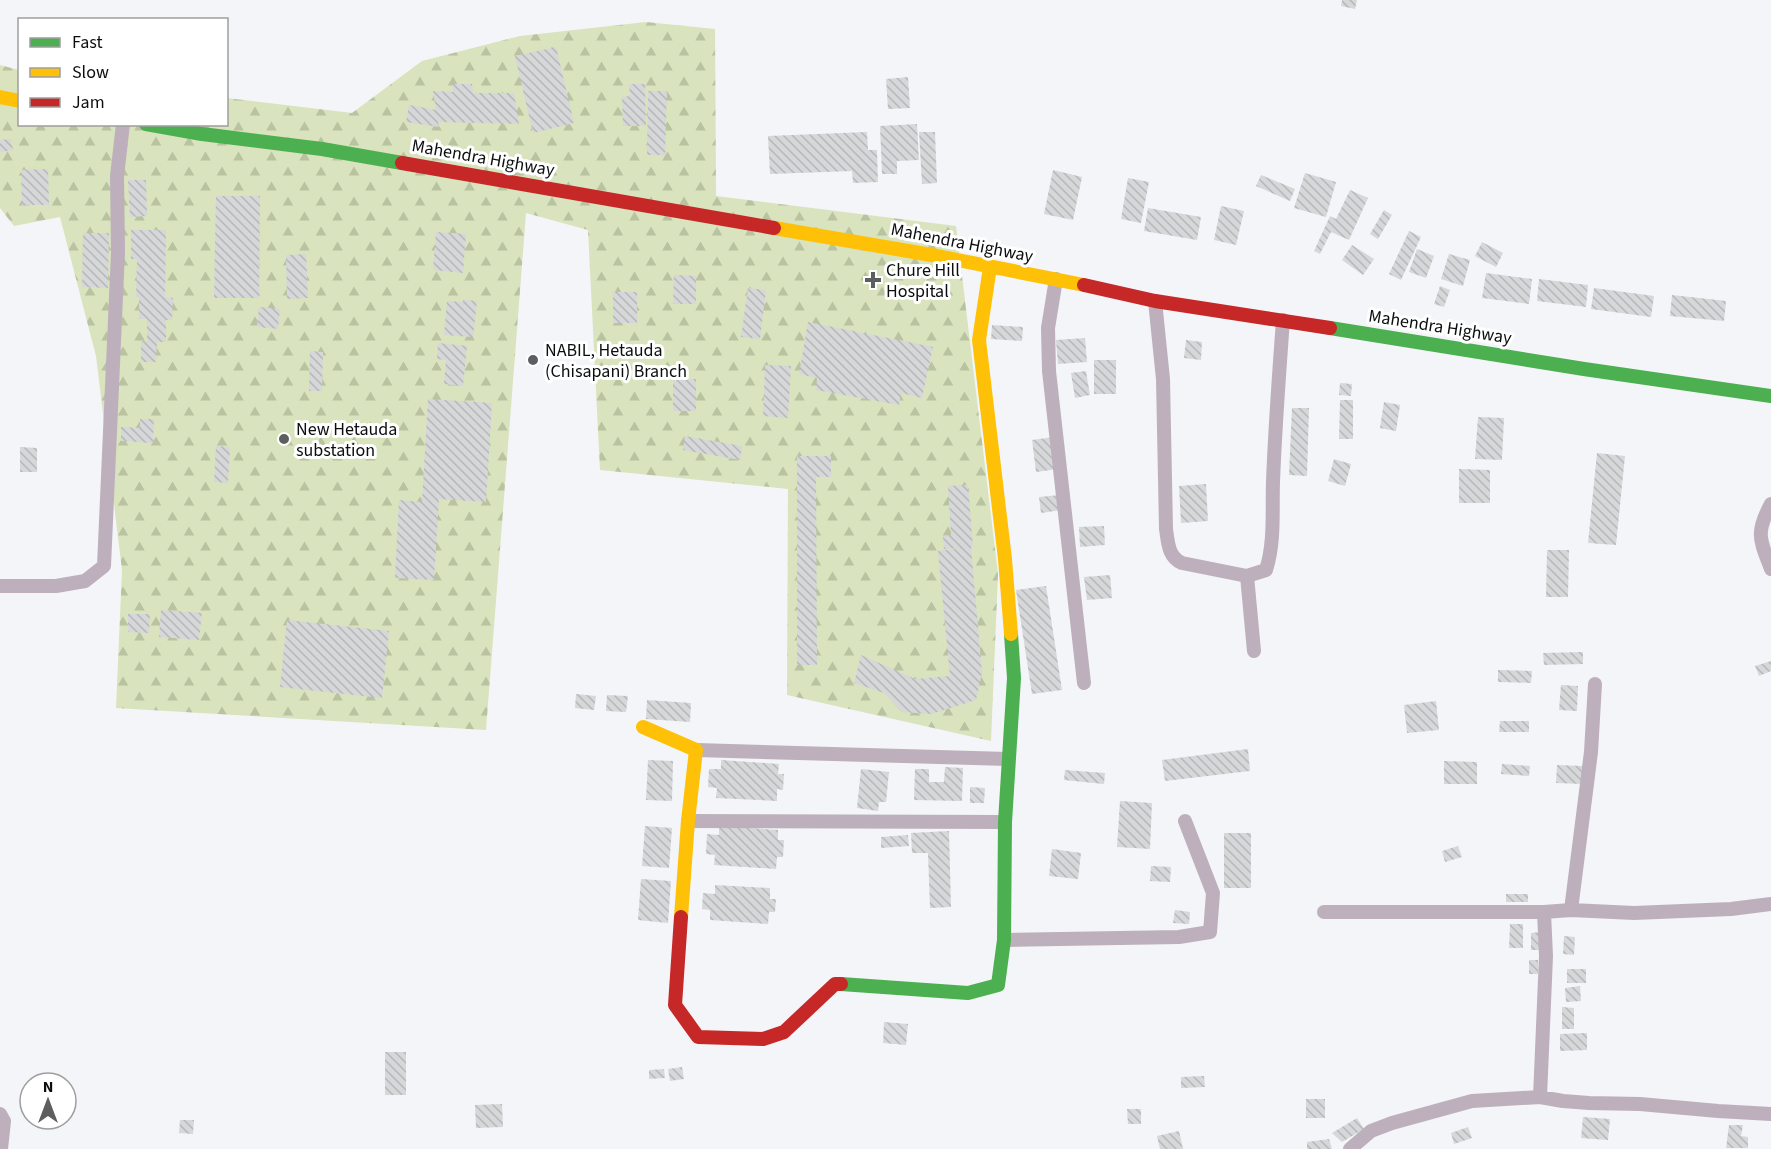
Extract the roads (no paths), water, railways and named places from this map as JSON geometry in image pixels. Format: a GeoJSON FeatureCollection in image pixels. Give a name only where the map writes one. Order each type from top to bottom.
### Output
{"type":"FeatureCollection","features":[{"type":"Feature","properties":{"kind":"main road"},"geometry":{"type":"LineString","coordinates":[[0,97],[18,101]]}},
{"type":"Feature","properties":{"kind":"main road","name":"Mahendra Highway"},"geometry":{"type":"LineString","coordinates":[[157,126],[345,153],[937,256],[1155,301],[1584,369],[1771,396]]}},
{"type":"Feature","properties":{"kind":"main road"},"geometry":{"type":"LineString","coordinates":[[643,727],[696,750],[688,821],[675,1005],[698,1037],[763,1039],[784,1032],[835,984],[968,993],[998,985],[1004,940],[1005,822],[1014,678],[1005,559],[979,340],[990,267]]}},
{"type":"Feature","properties":{"kind":"street"},"geometry":{"type":"LineString","coordinates":[[0,586],[56,586],[85,581],[104,566],[118,252],[117,176],[123,126]]}},
{"type":"Feature","properties":{"kind":"street"},"geometry":{"type":"LineString","coordinates":[[1056,279],[1048,328],[1049,371],[1084,684]]}},
{"type":"Feature","properties":{"kind":"street"},"geometry":{"type":"LineString","coordinates":[[1155,301],[1163,379],[1165,507],[1169,550],[1176,560],[1182,563],[1247,576],[1266,570],[1269,560],[1273,524],[1282,320]]}},
{"type":"Feature","properties":{"kind":"street"},"geometry":{"type":"LineString","coordinates":[[1771,504],[1763,518],[1759,539],[1771,569]]}},
{"type":"Feature","properties":{"kind":"street"},"geometry":{"type":"LineString","coordinates":[[1247,576],[1254,651]]}},
{"type":"Feature","properties":{"kind":"street"},"geometry":{"type":"LineString","coordinates":[[1571,910],[1591,752],[1595,684]]}},
{"type":"Feature","properties":{"kind":"street"},"geometry":{"type":"LineString","coordinates":[[696,750],[1008,759]]}},
{"type":"Feature","properties":{"kind":"street"},"geometry":{"type":"LineString","coordinates":[[688,821],[1005,822]]}},
{"type":"Feature","properties":{"kind":"street"},"geometry":{"type":"LineString","coordinates":[[1004,940],[1179,937],[1210,932],[1213,893],[1185,821]]}},
{"type":"Feature","properties":{"kind":"street"},"geometry":{"type":"LineString","coordinates":[[1324,912],[1571,910],[1634,913],[1731,909],[1771,904]]}},
{"type":"Feature","properties":{"kind":"street"},"geometry":{"type":"LineString","coordinates":[[1540,1097],[1546,956],[1544,912]]}},
{"type":"Feature","properties":{"kind":"street"},"geometry":{"type":"LineString","coordinates":[[1350,1149],[1371,1131],[1472,1101],[1540,1097],[1563,1101],[1640,1104],[1771,1114]]}},
{"type":"Feature","properties":{"kind":"street"},"geometry":{"type":"LineString","coordinates":[[0,1114],[4,1121],[1,1149]]}},
{"type":"Feature","properties":{"kind":"place","name":"Chure Hill Hospital"},"geometry":{"type":"Point","coordinates":[873,280]}},
{"type":"Feature","properties":{"kind":"place","name":"NABIL, Hetauda (Chisapani) Branch"},"geometry":{"type":"Point","coordinates":[533,360]}},
{"type":"Feature","properties":{"kind":"place","name":"New Hetauda substation"},"geometry":{"type":"Point","coordinates":[284,439]}}]}
